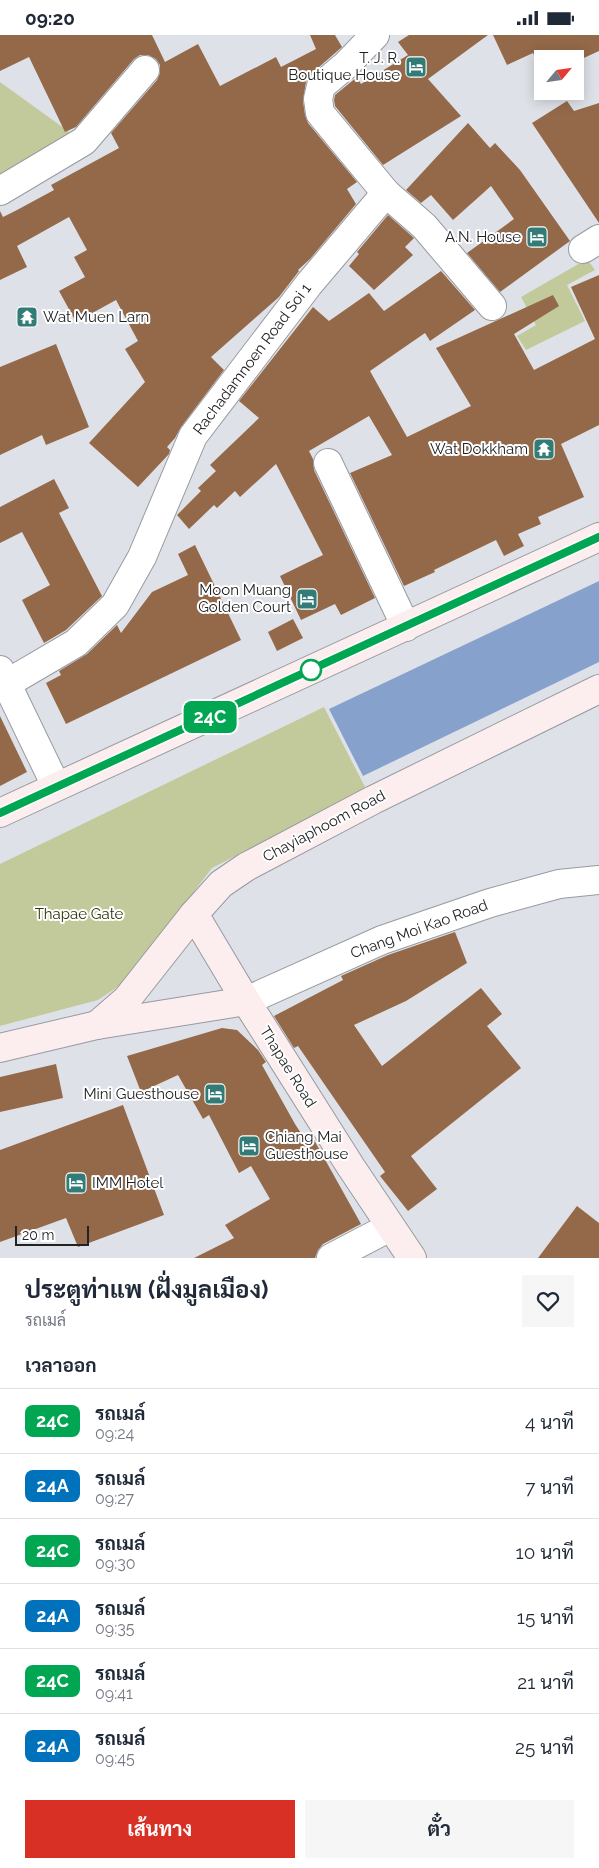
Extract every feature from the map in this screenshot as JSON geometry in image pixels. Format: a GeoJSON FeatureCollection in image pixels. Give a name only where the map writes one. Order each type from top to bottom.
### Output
{"type":"FeatureCollection","features":[{"type":"Feature","properties":{"kind":"main road"},"geometry":{"type":"LineString","coordinates":[[0,813],[599,537]]}},
{"type":"Feature","properties":{"kind":"main road","name":"Chayiaphoom Road"},"geometry":{"type":"LineString","coordinates":[[97,1025],[127,999],[194,913],[221,884],[246,867],[373,799],[599,689]]}},
{"type":"Feature","properties":{"kind":"main road","name":"Thapae Road"},"geometry":{"type":"LineString","coordinates":[[194,913],[246,1001],[390,1227],[412,1258]]}},
{"type":"Feature","properties":{"kind":"main road"},"geometry":{"type":"LineString","coordinates":[[0,1048],[97,1025],[246,1001]]}},
{"type":"Feature","properties":{"kind":"street"},"geometry":{"type":"LineString","coordinates":[[375,35],[346,65],[321,86],[318,106],[320,113],[386,193],[424,226],[492,306]]}},
{"type":"Feature","properties":{"kind":"street"},"geometry":{"type":"LineString","coordinates":[[0,191],[84,141],[145,70]]}},
{"type":"Feature","properties":{"kind":"street","name":"Rachadamnoen Road Soi 1"},"geometry":{"type":"LineString","coordinates":[[3,677],[76,643],[115,605],[142,557],[193,436],[310,284],[386,193]]}},
{"type":"Feature","properties":{"kind":"street"},"geometry":{"type":"LineString","coordinates":[[328,463],[406,627]]}},
{"type":"Feature","properties":{"kind":"street"},"geometry":{"type":"LineString","coordinates":[[3,677],[56,787]]}},
{"type":"Feature","properties":{"kind":"street","name":"Chang Moi Kao Road"},"geometry":{"type":"LineString","coordinates":[[246,1001],[391,937],[508,898],[559,884],[599,879]]}},
{"type":"Feature","properties":{"kind":"street"},"geometry":{"type":"LineString","coordinates":[[331,1258],[390,1227]]}},
{"type":"Feature","properties":{"kind":"green space"},"geometry":{"type":"Polygon","coordinates":[[[0,82],[72,134],[0,179],[0,82]]]}},
{"type":"Feature","properties":{"kind":"green space"},"geometry":{"type":"Polygon","coordinates":[[[587,259],[595,270],[567,285],[585,321],[526,350],[517,336],[536,325],[521,297],[587,259]]]}},
{"type":"Feature","properties":{"kind":"green space","name":"Thapae Gate"},"geometry":{"type":"Polygon","coordinates":[[[324,707],[366,789],[212,868],[125,982],[98,1000],[0,1026],[0,864],[324,707]]]}},
{"type":"Feature","properties":{"kind":"water"},"geometry":{"type":"Polygon","coordinates":[[[599,581],[599,662],[363,776],[329,709],[599,581]]]}},
{"type":"Feature","properties":{"kind":"building"},"geometry":{"type":"Polygon","coordinates":[[[0,35],[152,35],[165,62],[198,44],[220,86],[276,57],[281,67],[316,49],[310,35],[335,35],[342,47],[311,74],[306,82],[303,101],[308,123],[357,182],[347,189],[356,204],[310,259],[298,270],[279,297],[211,357],[224,370],[167,447],[170,450],[169,454],[138,487],[89,443],[145,382],[125,349],[138,341],[116,300],[76,322],[59,291],[85,277],[74,257],[87,250],[69,217],[17,246],[27,267],[0,280],[0,211],[3,217],[17,210],[54,190],[51,185],[119,148],[111,133],[157,80],[160,73],[160,65],[156,59],[148,55],[140,55],[134,59],[76,127],[65,132],[29,57],[0,71],[0,35]]]}},
{"type":"Feature","properties":{"kind":"building"},"geometry":{"type":"Polygon","coordinates":[[[409,35],[488,35],[428,79],[461,116],[383,165],[335,106],[335,95],[357,77],[361,84],[408,55],[398,42],[409,35]]]}},
{"type":"Feature","properties":{"kind":"building"},"geometry":{"type":"Polygon","coordinates":[[[493,35],[599,35],[599,51],[584,58],[584,50],[534,50],[534,55],[533,53],[507,65],[493,35]]]}},
{"type":"Feature","properties":{"kind":"building"},"geometry":{"type":"Polygon","coordinates":[[[567,101],[574,111],[599,103],[599,223],[532,123],[567,101]]]}},
{"type":"Feature","properties":{"kind":"building"},"geometry":{"type":"Polygon","coordinates":[[[468,123],[490,148],[495,143],[520,170],[570,241],[500,292],[467,253],[514,219],[491,186],[453,220],[431,195],[421,203],[406,190],[468,123]]]}},
{"type":"Feature","properties":{"kind":"building"},"geometry":{"type":"Polygon","coordinates":[[[388,215],[414,238],[405,247],[413,255],[374,290],[349,266],[359,254],[357,252],[388,215]]]}},
{"type":"Feature","properties":{"kind":"building"},"geometry":{"type":"Polygon","coordinates":[[[441,271],[475,310],[430,341],[425,333],[370,371],[407,437],[471,406],[436,348],[553,295],[559,306],[514,334],[534,370],[595,339],[571,287],[599,275],[599,425],[561,444],[584,497],[538,517],[541,524],[518,534],[524,546],[504,556],[496,540],[404,586],[350,473],[392,455],[369,416],[309,451],[313,459],[314,470],[375,598],[341,615],[335,604],[301,620],[280,576],[323,555],[276,464],[240,497],[235,491],[217,508],[214,505],[189,529],[177,515],[201,491],[198,488],[216,471],[210,465],[259,418],[239,401],[313,307],[329,321],[369,293],[384,311],[441,271]]]}},
{"type":"Feature","properties":{"kind":"building"},"geometry":{"type":"Polygon","coordinates":[[[56,344],[89,427],[46,445],[42,435],[0,455],[0,367],[56,344]]]}},
{"type":"Feature","properties":{"kind":"building"},"geometry":{"type":"Polygon","coordinates":[[[54,479],[69,508],[59,513],[102,596],[66,630],[44,643],[22,600],[50,585],[22,532],[0,543],[0,507],[54,479]]]}},
{"type":"Feature","properties":{"kind":"building"},"geometry":{"type":"Polygon","coordinates":[[[195,545],[241,640],[66,724],[46,683],[61,675],[59,671],[87,654],[117,625],[121,633],[152,592],[188,575],[178,554],[195,545]]]}},
{"type":"Feature","properties":{"kind":"building"},"geometry":{"type":"Polygon","coordinates":[[[293,619],[303,638],[277,651],[268,632],[293,619]]]}},
{"type":"Feature","properties":{"kind":"building"},"geometry":{"type":"Polygon","coordinates":[[[0,716],[27,772],[0,786],[0,716]]]}},
{"type":"Feature","properties":{"kind":"building"},"geometry":{"type":"Polygon","coordinates":[[[455,932],[467,963],[406,1001],[354,1025],[382,1066],[481,988],[502,1014],[487,1026],[521,1068],[411,1156],[437,1189],[408,1211],[380,1176],[385,1172],[298,1046],[294,1048],[274,1016],[343,980],[341,976],[388,955],[455,932]]]}},
{"type":"Feature","properties":{"kind":"building"},"geometry":{"type":"Polygon","coordinates":[[[222,1028],[237,1030],[258,1050],[266,1062],[262,1065],[295,1124],[306,1141],[313,1138],[361,1224],[323,1244],[315,1258],[194,1258],[234,1238],[225,1225],[270,1199],[251,1166],[239,1173],[209,1115],[203,1119],[178,1075],[141,1092],[127,1056],[222,1028]]]}},
{"type":"Feature","properties":{"kind":"building"},"geometry":{"type":"Polygon","coordinates":[[[56,1064],[63,1098],[0,1112],[0,1077],[56,1064]]]}},
{"type":"Feature","properties":{"kind":"building","name":"IMM Hotel"},"geometry":{"type":"Polygon","coordinates":[[[123,1105],[164,1215],[78,1247],[66,1218],[0,1242],[0,1150],[123,1105]]]}},
{"type":"Feature","properties":{"kind":"building"},"geometry":{"type":"Polygon","coordinates":[[[577,1206],[599,1223],[599,1258],[538,1258],[577,1206]]]}},
{"type":"Feature","properties":{"kind":"bus line","name":"24C"},"geometry":{"type":"LineString","coordinates":[[0,813],[599,537]]}},
{"type":"Feature","properties":{"kind":"place","name":"T. J. R. Boutique House"},"geometry":{"type":"Point","coordinates":[416,67]}},
{"type":"Feature","properties":{"kind":"place","name":"A.N. House"},"geometry":{"type":"Point","coordinates":[537,237]}},
{"type":"Feature","properties":{"kind":"place","name":"Wat Muen Larn"},"geometry":{"type":"Point","coordinates":[27,317]}},
{"type":"Feature","properties":{"kind":"place","name":"Wat Dokkham"},"geometry":{"type":"Point","coordinates":[544,449]}},
{"type":"Feature","properties":{"kind":"place","name":"Moon Muang Golden Court"},"geometry":{"type":"Point","coordinates":[307,599]}},
{"type":"Feature","properties":{"kind":"place","name":"Mini Guesthouse"},"geometry":{"type":"Point","coordinates":[215,1094]}},
{"type":"Feature","properties":{"kind":"place","name":"Chiang Mai Guesthouse"},"geometry":{"type":"Point","coordinates":[249,1146]}},
{"type":"Feature","properties":{"kind":"place","name":"IMM Hotel"},"geometry":{"type":"Point","coordinates":[76,1183]}}]}
